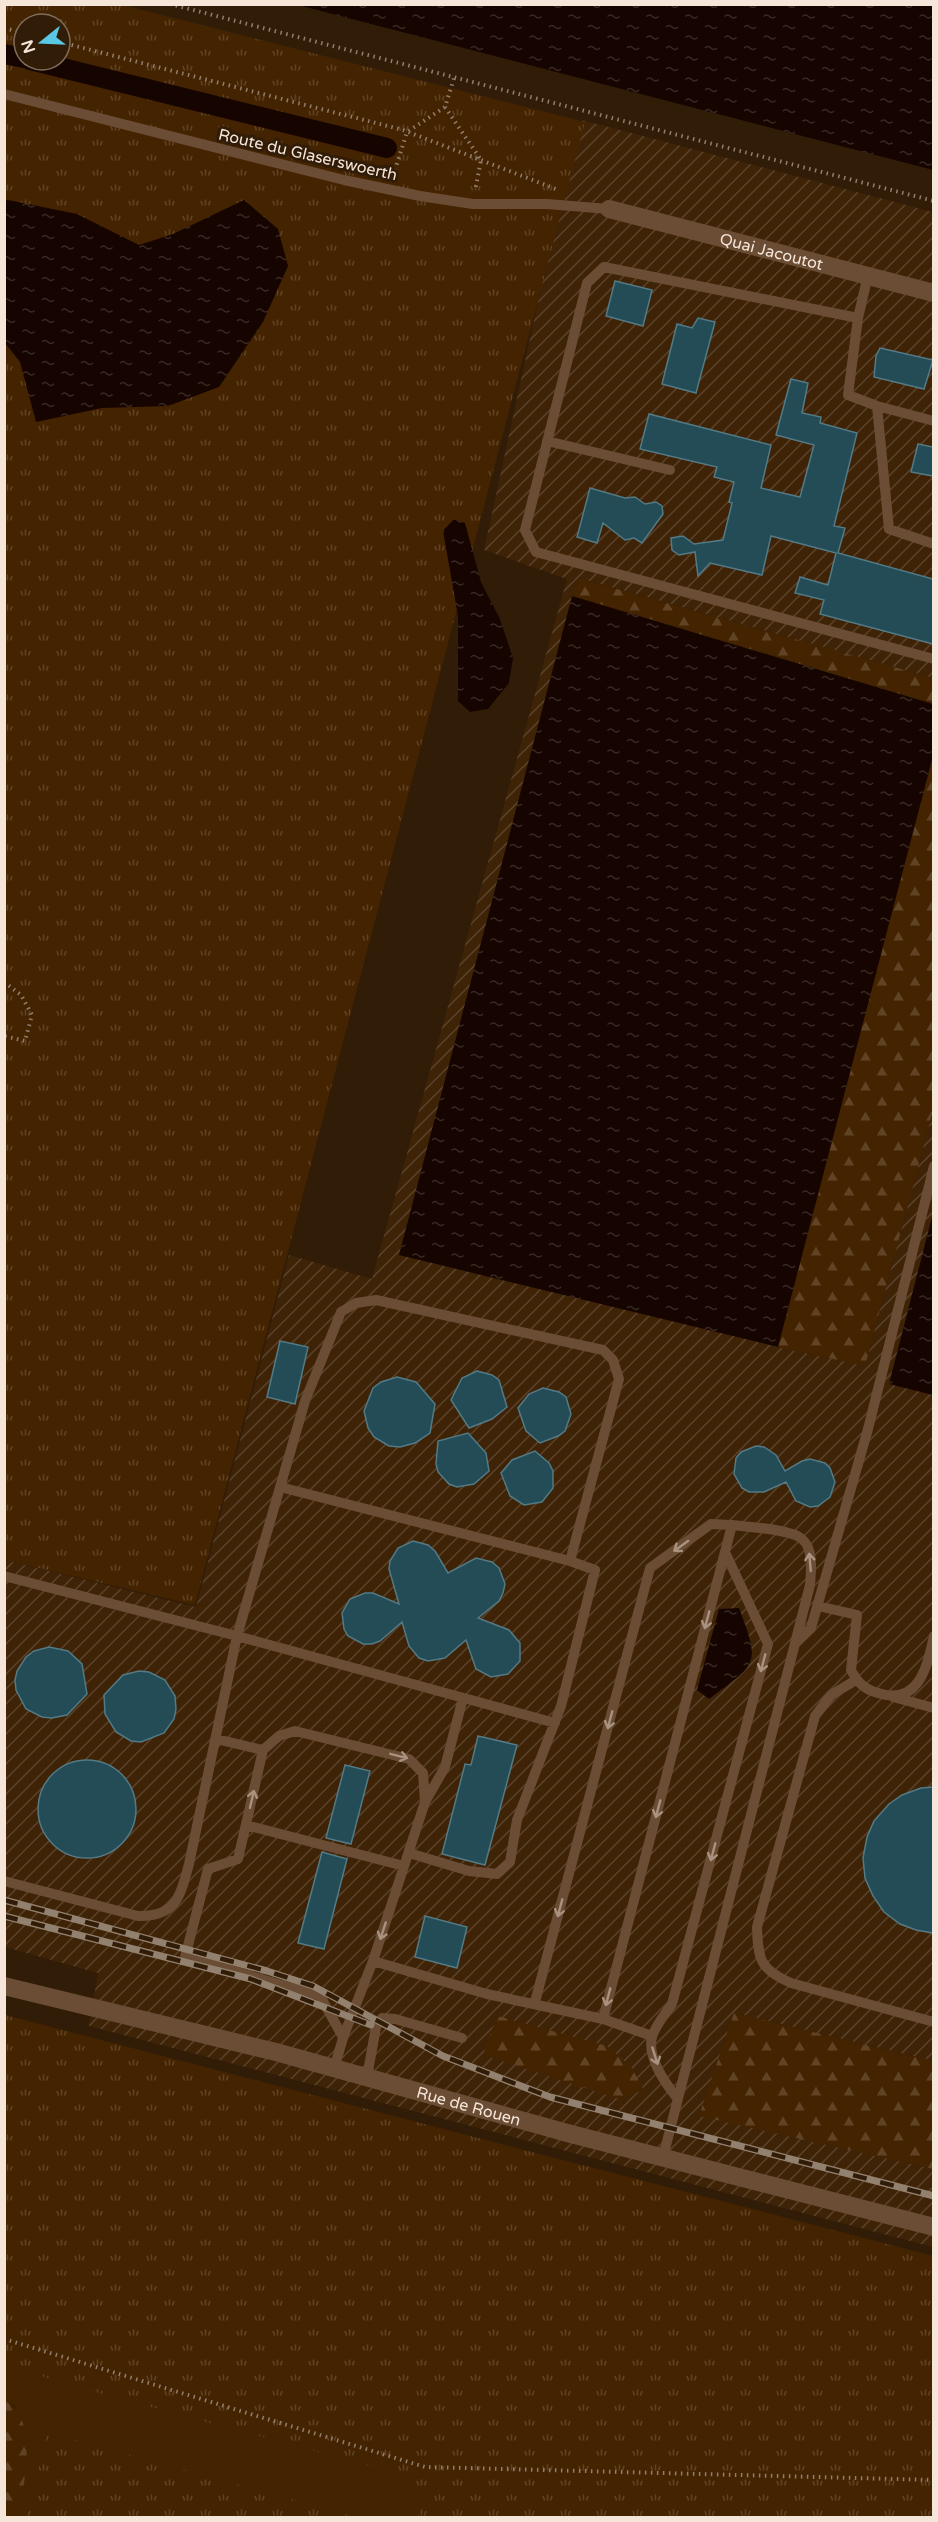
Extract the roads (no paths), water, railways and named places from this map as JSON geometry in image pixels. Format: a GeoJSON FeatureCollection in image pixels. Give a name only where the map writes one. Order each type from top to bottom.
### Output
{"type":"FeatureCollection","features":[{"type":"Feature","properties":{"kind":"street","name":"Quai Jacoutot"},"geometry":{"type":"LineString","coordinates":[[609,209],[933,293]]}},
{"type":"Feature","properties":{"kind":"street","name":"Rue de Rouen"},"geometry":{"type":"LineString","coordinates":[[4,1986],[334,2068],[571,2134],[933,2227]]}},
{"type":"Feature","properties":{"kind":"lane","name":"Route du Glaserswoerth"},"geometry":{"type":"LineString","coordinates":[[4,94],[388,189],[473,204],[547,204],[609,209]]}},
{"type":"Feature","properties":{"kind":"lane"},"geometry":{"type":"LineString","coordinates":[[858,318],[604,267],[587,283],[525,530],[536,552],[933,659]]}},
{"type":"Feature","properties":{"kind":"lane"},"geometry":{"type":"LineString","coordinates":[[868,275],[858,318],[848,395],[877,406],[933,421]]}},
{"type":"Feature","properties":{"kind":"lane"},"geometry":{"type":"LineString","coordinates":[[877,406],[889,530],[933,544]]}},
{"type":"Feature","properties":{"kind":"lane"},"geometry":{"type":"LineString","coordinates":[[547,441],[670,470]]}},
{"type":"Feature","properties":{"kind":"lane"},"geometry":{"type":"LineString","coordinates":[[795,1643],[811,1628],[818,1606],[868,1429],[933,1166]]}},
{"type":"Feature","properties":{"kind":"lane"},"geometry":{"type":"LineString","coordinates":[[4,1881],[138,1916],[156,1916],[170,1910],[181,1893],[237,1636],[305,1401],[341,1311],[356,1303],[376,1300],[603,1350],[614,1360],[619,1379],[570,1561]]}},
{"type":"Feature","properties":{"kind":"lane"},"geometry":{"type":"LineString","coordinates":[[280,1486],[570,1561],[595,1570],[555,1723],[517,1820],[510,1862],[497,1874],[469,1871],[409,1853]]}},
{"type":"Feature","properties":{"kind":"lane"},"geometry":{"type":"LineString","coordinates":[[535,2002],[650,1568],[711,1524],[788,1533],[802,1539],[808,1549],[811,1564],[810,1585],[663,2157]]}},
{"type":"Feature","properties":{"kind":"lane"},"geometry":{"type":"LineString","coordinates":[[603,2019],[732,1525]]}},
{"type":"Feature","properties":{"kind":"lane"},"geometry":{"type":"LineString","coordinates":[[677,2098],[668,2086],[655,2058],[652,2036],[672,2004],[768,1644],[725,1552]]}},
{"type":"Feature","properties":{"kind":"lane"},"geometry":{"type":"LineString","coordinates":[[4,1576],[237,1636],[555,1723]]}},
{"type":"Feature","properties":{"kind":"lane"},"geometry":{"type":"LineString","coordinates":[[818,1606],[857,1615],[851,1670],[856,1680],[864,1688],[933,1708]]}},
{"type":"Feature","properties":{"kind":"lane"},"geometry":{"type":"LineString","coordinates":[[893,1697],[909,1692],[921,1678],[928,1663],[933,1636]]}},
{"type":"Feature","properties":{"kind":"lane"},"geometry":{"type":"LineString","coordinates":[[856,1680],[831,1695],[815,1716],[757,1927],[757,1947],[762,1963],[772,1975],[791,1983],[933,2022]]}},
{"type":"Feature","properties":{"kind":"lane"},"geometry":{"type":"LineString","coordinates":[[334,2068],[343,2037],[373,1961],[425,1802],[445,1767],[463,1698]]}},
{"type":"Feature","properties":{"kind":"lane"},"geometry":{"type":"LineString","coordinates":[[189,1864],[208,1869],[238,1859],[263,1750],[279,1736],[296,1731],[409,1759],[423,1773],[425,1802]]}},
{"type":"Feature","properties":{"kind":"lane"},"geometry":{"type":"LineString","coordinates":[[216,1739],[263,1750]]}},
{"type":"Feature","properties":{"kind":"lane"},"geometry":{"type":"LineString","coordinates":[[246,1825],[404,1866]]}},
{"type":"Feature","properties":{"kind":"lane"},"geometry":{"type":"LineString","coordinates":[[208,1869],[185,1956],[320,1996],[343,2037]]}},
{"type":"Feature","properties":{"kind":"lane"},"geometry":{"type":"LineString","coordinates":[[373,1961],[487,1994],[535,2002],[603,2019],[652,2036]]}},
{"type":"Feature","properties":{"kind":"lane"},"geometry":{"type":"LineString","coordinates":[[367,2077],[376,2027],[382,2018],[395,2019],[462,2038]]}},
{"type":"Feature","properties":{"kind":"water"},"geometry":{"type":"Polygon","coordinates":[[[298,5],[933,5],[933,170],[298,5]]]}},
{"type":"Feature","properties":{"kind":"water"},"geometry":{"type":"Polygon","coordinates":[[[244,200],[278,229],[288,266],[263,322],[219,387],[168,406],[102,408],[36,422],[20,362],[5,343],[4,201],[77,214],[139,245],[173,234],[244,200]]]}},
{"type":"Feature","properties":{"kind":"water"},"geometry":{"type":"Polygon","coordinates":[[[454,519],[465,523],[481,582],[500,619],[513,658],[509,683],[488,709],[470,712],[458,701],[458,616],[443,531],[454,519]]]}},
{"type":"Feature","properties":{"kind":"water"},"geometry":{"type":"Polygon","coordinates":[[[572,596],[933,704],[933,756],[778,1347],[399,1255],[572,596]]]}},
{"type":"Feature","properties":{"kind":"water"},"geometry":{"type":"Polygon","coordinates":[[[933,1213],[934,1395],[889,1384],[933,1213]]]}},
{"type":"Feature","properties":{"kind":"water"},"geometry":{"type":"Polygon","coordinates":[[[739,1608],[750,1642],[752,1653],[750,1662],[737,1678],[709,1699],[697,1690],[719,1609],[739,1608]]]}},
{"type":"Feature","properties":{"kind":"waterway"},"geometry":{"type":"LineString","coordinates":[[4,54],[12,56]]}},
{"type":"Feature","properties":{"kind":"waterway"},"geometry":{"type":"LineString","coordinates":[[72,70],[387,148]]}},
{"type":"Feature","properties":{"kind":"railway"},"geometry":{"type":"LineString","coordinates":[[4,1900],[267,1971],[313,1986],[443,2056],[550,2097],[934,2196]]}},
{"type":"Feature","properties":{"kind":"railway"},"geometry":{"type":"LineString","coordinates":[[4,1916],[251,1979],[371,2025]]}}]}
